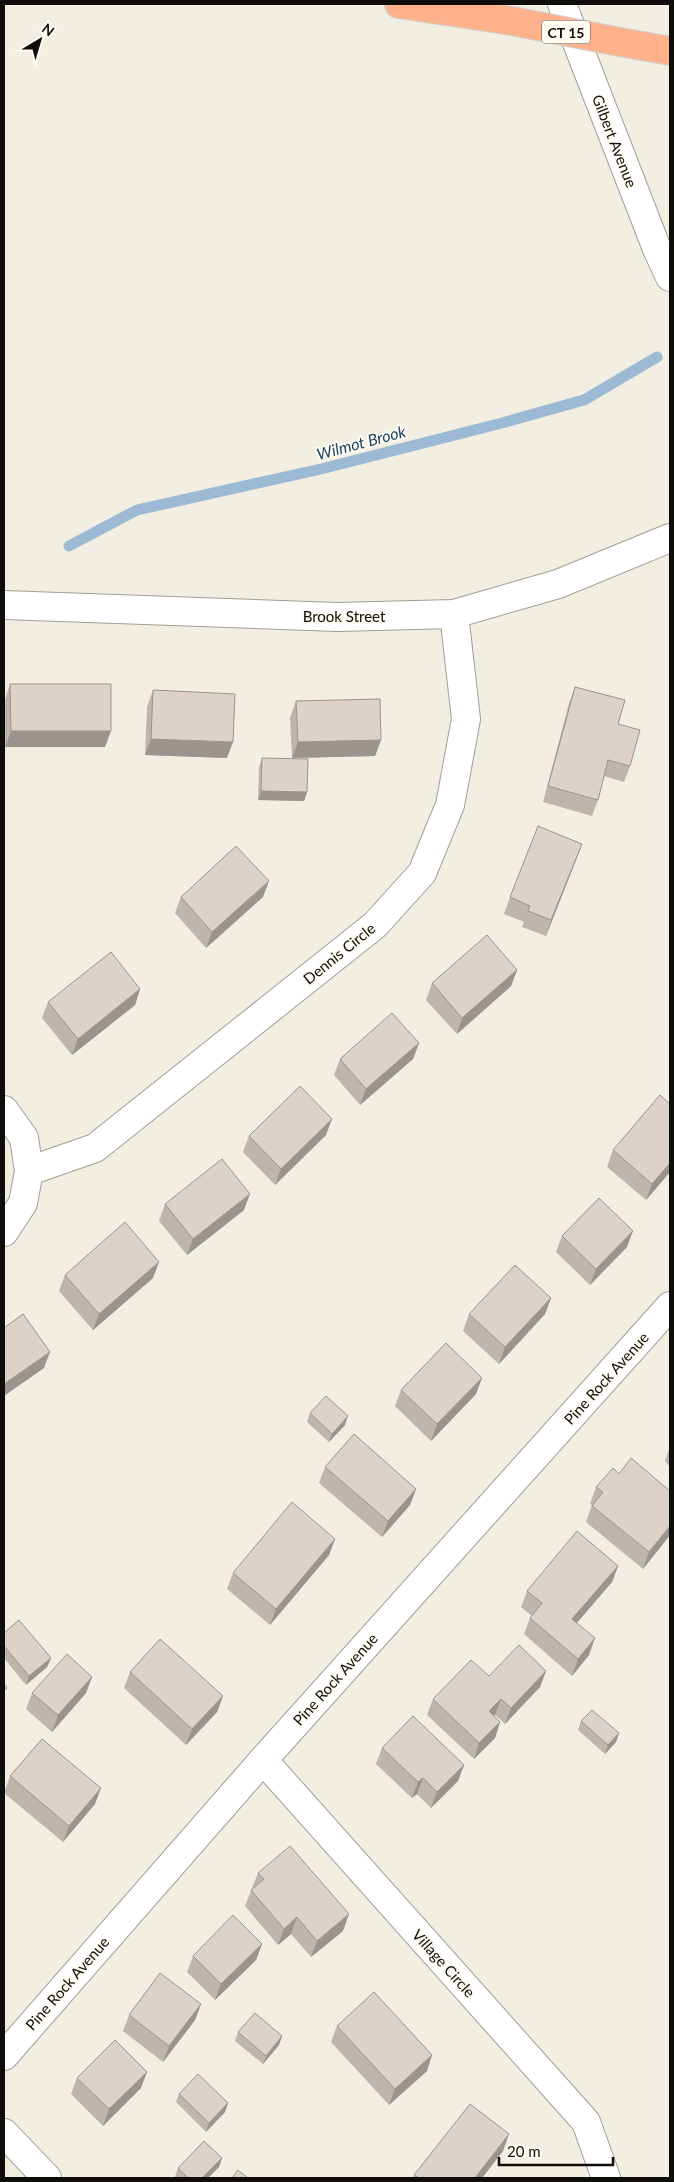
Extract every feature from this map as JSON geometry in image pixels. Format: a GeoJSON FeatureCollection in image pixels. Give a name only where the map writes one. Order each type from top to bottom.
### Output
{"type":"FeatureCollection","features":[{"type":"Feature","properties":{"kind":"highway","name":"CT 15"},"geometry":{"type":"LineString","coordinates":[[399,4],[512,21],[670,51]]}},
{"type":"Feature","properties":{"kind":"street","name":"Gilbert Avenue"},"geometry":{"type":"LineString","coordinates":[[562,4],[657,249],[670,277]]}},
{"type":"Feature","properties":{"kind":"street","name":"Brook Street"},"geometry":{"type":"LineString","coordinates":[[4,605],[337,617],[454,614],[558,584],[670,538]]}},
{"type":"Feature","properties":{"kind":"street","name":"Dennis Circle"},"geometry":{"type":"LineString","coordinates":[[30,1171],[96,1148],[375,925],[422,873],[450,805],[466,719],[454,614]]}},
{"type":"Feature","properties":{"kind":"street"},"geometry":{"type":"LineString","coordinates":[[4,1110],[24,1138],[30,1171],[23,1204],[4,1232]]}},
{"type":"Feature","properties":{"kind":"street","name":"Pine Rock Avenue"},"geometry":{"type":"LineString","coordinates":[[4,2056],[263,1760],[670,1306]]}},
{"type":"Feature","properties":{"kind":"street","name":"Village Circle"},"geometry":{"type":"LineString","coordinates":[[263,1760],[586,2122],[606,2178]]}},
{"type":"Feature","properties":{"kind":"street"},"geometry":{"type":"LineString","coordinates":[[4,2132],[47,2178]]}},
{"type":"Feature","properties":{"kind":"building"},"geometry":{"type":"Polygon","coordinates":[[[10,684],[111,684],[111,731],[11,731],[10,684]]]}},
{"type":"Feature","properties":{"kind":"building"},"geometry":{"type":"Polygon","coordinates":[[[575,687],[625,700],[618,724],[640,730],[630,766],[608,760],[598,800],[548,786],[575,687]]]}},
{"type":"Feature","properties":{"kind":"building"},"geometry":{"type":"Polygon","coordinates":[[[153,690],[235,694],[233,742],[151,739],[153,690]]]}},
{"type":"Feature","properties":{"kind":"building"},"geometry":{"type":"Polygon","coordinates":[[[380,699],[381,740],[298,742],[296,701],[380,699]]]}},
{"type":"Feature","properties":{"kind":"building"},"geometry":{"type":"Polygon","coordinates":[[[262,758],[308,759],[307,792],[261,791],[262,758]]]}},
{"type":"Feature","properties":{"kind":"building"},"geometry":{"type":"Polygon","coordinates":[[[538,826],[582,844],[551,920],[528,911],[530,906],[510,897],[538,826]]]}},
{"type":"Feature","properties":{"kind":"building"},"geometry":{"type":"Polygon","coordinates":[[[236,846],[269,881],[212,932],[181,897],[236,846]]]}},
{"type":"Feature","properties":{"kind":"building"},"geometry":{"type":"Polygon","coordinates":[[[487,935],[517,970],[462,1018],[432,983],[487,935]]]}},
{"type":"Feature","properties":{"kind":"building"},"geometry":{"type":"Polygon","coordinates":[[[111,952],[140,989],[78,1039],[48,1002],[111,952]]]}},
{"type":"Feature","properties":{"kind":"building"},"geometry":{"type":"Polygon","coordinates":[[[392,1013],[419,1043],[366,1089],[340,1059],[392,1013]]]}},
{"type":"Feature","properties":{"kind":"building"},"geometry":{"type":"Polygon","coordinates":[[[300,1086],[332,1119],[281,1169],[249,1136],[300,1086]]]}},
{"type":"Feature","properties":{"kind":"building"},"geometry":{"type":"Polygon","coordinates":[[[660,1095],[670,1104],[670,1163],[652,1184],[613,1150],[660,1095]]]}},
{"type":"Feature","properties":{"kind":"building"},"geometry":{"type":"Polygon","coordinates":[[[222,1159],[250,1194],[193,1239],[165,1204],[222,1159]]]}},
{"type":"Feature","properties":{"kind":"building"},"geometry":{"type":"Polygon","coordinates":[[[599,1198],[633,1231],[596,1269],[562,1236],[599,1198]]]}},
{"type":"Feature","properties":{"kind":"building"},"geometry":{"type":"Polygon","coordinates":[[[125,1222],[159,1262],[99,1314],[65,1275],[125,1222]]]}},
{"type":"Feature","properties":{"kind":"building"},"geometry":{"type":"Polygon","coordinates":[[[515,1265],[551,1298],[505,1347],[469,1314],[515,1265]]]}},
{"type":"Feature","properties":{"kind":"building"},"geometry":{"type":"Polygon","coordinates":[[[23,1314],[50,1352],[4,1384],[4,1328],[23,1314]]]}},
{"type":"Feature","properties":{"kind":"building"},"geometry":{"type":"Polygon","coordinates":[[[446,1343],[482,1378],[437,1424],[401,1390],[446,1343]]]}},
{"type":"Feature","properties":{"kind":"building"},"geometry":{"type":"Polygon","coordinates":[[[326,1396],[348,1416],[332,1434],[310,1413],[326,1396]]]}},
{"type":"Feature","properties":{"kind":"building"},"geometry":{"type":"Polygon","coordinates":[[[354,1434],[416,1489],[388,1521],[325,1467],[354,1434]]]}},
{"type":"Feature","properties":{"kind":"building"},"geometry":{"type":"Polygon","coordinates":[[[631,1458],[670,1491],[670,1526],[649,1552],[592,1506],[603,1492],[596,1487],[613,1468],[619,1474],[631,1458]]]}},
{"type":"Feature","properties":{"kind":"building"},"geometry":{"type":"Polygon","coordinates":[[[292,1502],[335,1539],[276,1609],[233,1573],[292,1502]]]}},
{"type":"Feature","properties":{"kind":"building"},"geometry":{"type":"Polygon","coordinates":[[[577,1531],[618,1566],[572,1619],[595,1638],[578,1659],[530,1618],[542,1603],[527,1591],[577,1531]]]}},
{"type":"Feature","properties":{"kind":"building"},"geometry":{"type":"Polygon","coordinates":[[[19,1620],[51,1658],[29,1676],[4,1646],[4,1633],[19,1620]]]}},
{"type":"Feature","properties":{"kind":"building"},"geometry":{"type":"Polygon","coordinates":[[[160,1639],[223,1696],[192,1729],[130,1672],[160,1639]]]}},
{"type":"Feature","properties":{"kind":"building"},"geometry":{"type":"Polygon","coordinates":[[[519,1645],[546,1671],[511,1708],[501,1699],[489,1711],[500,1722],[479,1743],[433,1699],[471,1660],[489,1676],[519,1645]]]}},
{"type":"Feature","properties":{"kind":"building"},"geometry":{"type":"Polygon","coordinates":[[[67,1654],[92,1677],[58,1715],[32,1693],[67,1654]]]}},
{"type":"Feature","properties":{"kind":"building"},"geometry":{"type":"Polygon","coordinates":[[[592,1710],[619,1733],[608,1745],[581,1721],[592,1710]]]}},
{"type":"Feature","properties":{"kind":"building"},"geometry":{"type":"Polygon","coordinates":[[[413,1716],[464,1765],[437,1792],[423,1778],[418,1782],[382,1748],[413,1716]]]}},
{"type":"Feature","properties":{"kind":"building"},"geometry":{"type":"Polygon","coordinates":[[[42,1739],[101,1788],[69,1826],[10,1776],[42,1739]]]}},
{"type":"Feature","properties":{"kind":"building"},"geometry":{"type":"Polygon","coordinates":[[[290,1846],[349,1914],[317,1941],[297,1917],[284,1929],[251,1890],[264,1879],[258,1873],[290,1846]]]}},
{"type":"Feature","properties":{"kind":"building"},"geometry":{"type":"Polygon","coordinates":[[[233,1915],[262,1944],[221,1984],[193,1956],[233,1915]]]}},
{"type":"Feature","properties":{"kind":"building"},"geometry":{"type":"Polygon","coordinates":[[[160,1973],[201,2004],[169,2046],[129,2015],[160,1973]]]}},
{"type":"Feature","properties":{"kind":"building"},"geometry":{"type":"Polygon","coordinates":[[[374,1992],[432,2055],[395,2089],[337,2026],[374,1992]]]}},
{"type":"Feature","properties":{"kind":"building"},"geometry":{"type":"Polygon","coordinates":[[[255,2013],[282,2036],[266,2056],[238,2032],[255,2013]]]}},
{"type":"Feature","properties":{"kind":"building"},"geometry":{"type":"Polygon","coordinates":[[[115,2040],[147,2072],[109,2109],[77,2078],[115,2040]]]}},
{"type":"Feature","properties":{"kind":"building"},"geometry":{"type":"Polygon","coordinates":[[[198,2074],[228,2103],[209,2123],[179,2094],[198,2074]]]}},
{"type":"Feature","properties":{"kind":"building"},"geometry":{"type":"Polygon","coordinates":[[[470,2104],[509,2134],[475,2178],[419,2178],[414,2175],[470,2104]]]}},
{"type":"Feature","properties":{"kind":"building"},"geometry":{"type":"Polygon","coordinates":[[[204,2141],[222,2158],[202,2178],[188,2178],[178,2168],[204,2141]]]}},
{"type":"Feature","properties":{"kind":"building"},"geometry":{"type":"Polygon","coordinates":[[[238,2170],[248,2178],[232,2178],[238,2170]]]}},
{"type":"Feature","properties":{"kind":"waterway","name":"Wilmot Brook"},"geometry":{"type":"LineString","coordinates":[[69,546],[137,510],[321,469],[584,400],[657,357]]}}]}
